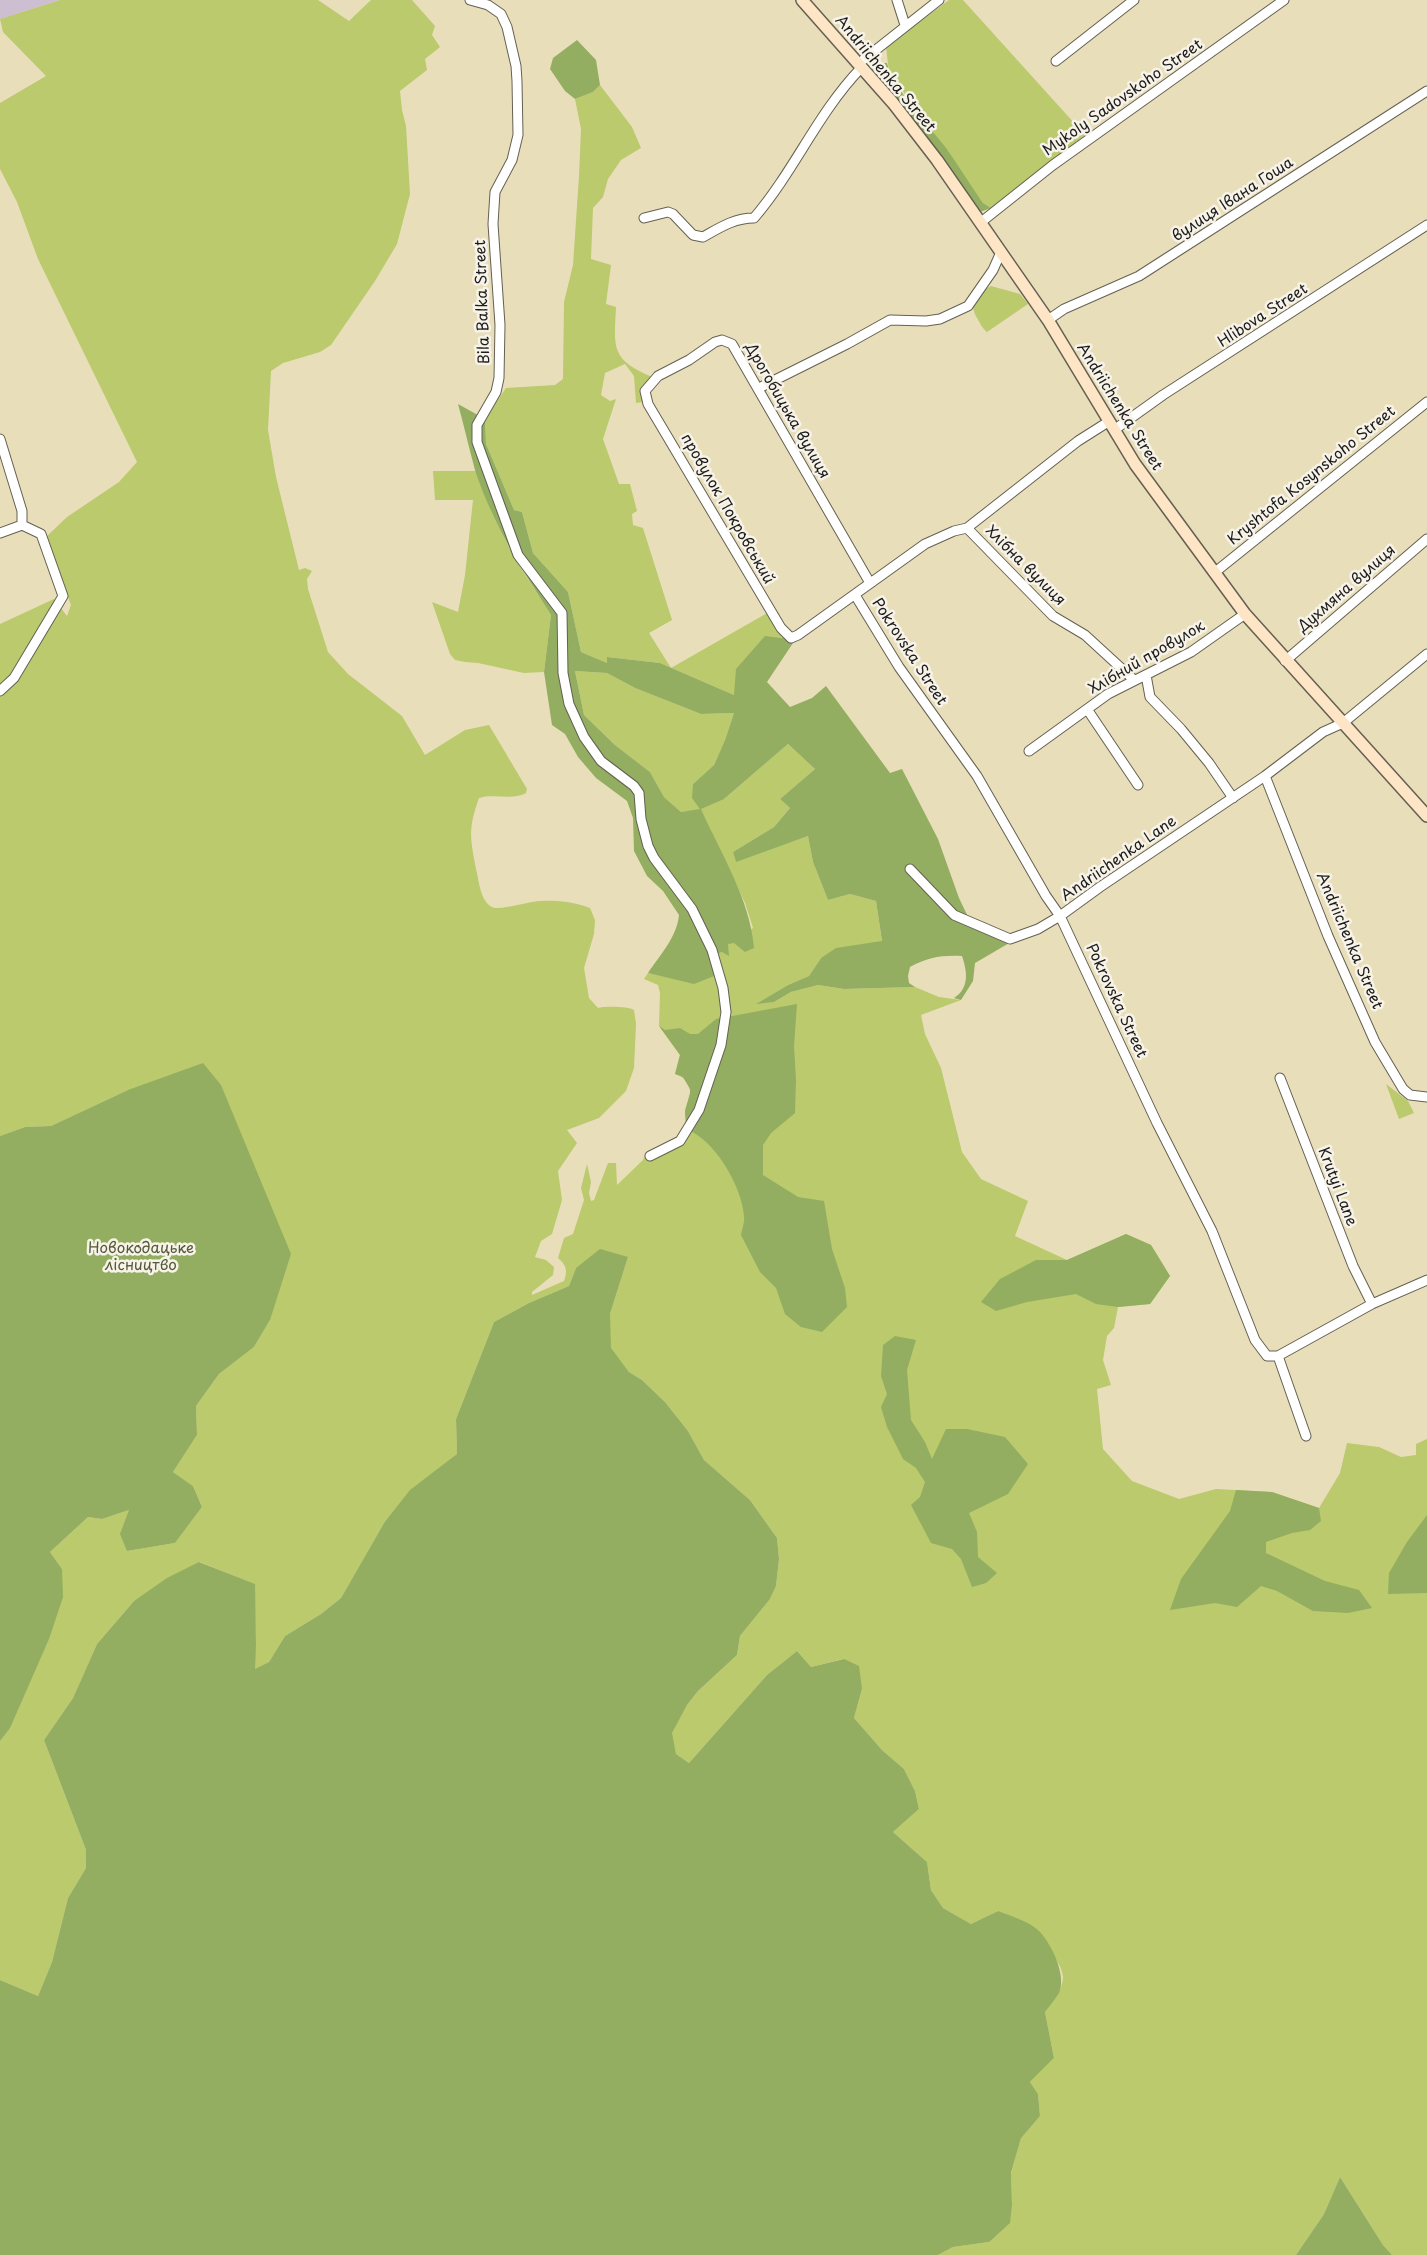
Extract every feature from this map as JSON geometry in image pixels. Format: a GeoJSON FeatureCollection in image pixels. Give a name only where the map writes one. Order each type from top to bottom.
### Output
{"type":"FeatureCollection","features":[{"type":"Feature","properties":{"kind":"street","name":"Bila Balka Street"},"geometry":{"type":"LineString","coordinates":[[470,0],[488,5],[501,14],[507,27],[516,66],[518,135],[512,160],[495,192],[493,224],[500,325],[499,378],[496,392],[477,425],[477,442],[518,555],[562,613],[563,673],[569,704],[584,737],[601,761],[634,786],[639,793],[641,819],[648,846],[654,858],[692,909],[712,950],[726,1012],[721,1045],[699,1110],[680,1141],[650,1156]]}},
{"type":"Feature","properties":{"kind":"street","name":"Andriichenka Street"},"geometry":{"type":"LineString","coordinates":[[802,0],[910,125],[1048,320],[1135,464],[1245,614],[1285,661],[1427,816]]}},
{"type":"Feature","properties":{"kind":"street"},"geometry":{"type":"LineString","coordinates":[[897,0],[905,25]]}},
{"type":"Feature","properties":{"kind":"street"},"geometry":{"type":"LineString","coordinates":[[644,218],[668,212],[673,214],[692,235],[702,237],[725,224],[742,218],[754,218],[770,199],[829,106],[860,66],[905,25],[939,0]]}},
{"type":"Feature","properties":{"kind":"street"},"geometry":{"type":"LineString","coordinates":[[1056,61],[1134,0]]}},
{"type":"Feature","properties":{"kind":"street","name":"Mykoly Sadovskoho Street"},"geometry":{"type":"LineString","coordinates":[[980,223],[1053,165],[1284,0]]}},
{"type":"Feature","properties":{"kind":"street","name":"вулиця Івана Гоша"},"geometry":{"type":"LineString","coordinates":[[1048,320],[1064,309],[1139,276],[1427,91]]}},
{"type":"Feature","properties":{"kind":"street","name":"Hlibova Street"},"geometry":{"type":"LineString","coordinates":[[1111,426],[1163,395],[1427,226]]}},
{"type":"Feature","properties":{"kind":"street"},"geometry":{"type":"LineString","coordinates":[[758,388],[890,320],[926,321],[940,319],[968,306],[989,276],[1001,252]]}},
{"type":"Feature","properties":{"kind":"street","name":"Дрогобицька вулиця"},"geometry":{"type":"LineString","coordinates":[[645,391],[658,376],[689,360],[715,342],[722,340],[732,344],[870,583]]}},
{"type":"Feature","properties":{"kind":"street","name":"провулок Покровський"},"geometry":{"type":"LineString","coordinates":[[645,391],[648,404],[781,628],[791,638]]}},
{"type":"Feature","properties":{"kind":"street","name":"Kryshtofa Kosynskoho Street"},"geometry":{"type":"LineString","coordinates":[[1214,573],[1427,402]]}},
{"type":"Feature","properties":{"kind":"street","name":"Pokrovska Street"},"geometry":{"type":"LineString","coordinates":[[791,638],[855,595],[925,544],[954,531],[967,528],[1078,441],[1111,426]]}},
{"type":"Feature","properties":{"kind":"street"},"geometry":{"type":"LineString","coordinates":[[0,438],[22,511],[22,524]]}},
{"type":"Feature","properties":{"kind":"street"},"geometry":{"type":"LineString","coordinates":[[0,533],[22,524]]}},
{"type":"Feature","properties":{"kind":"street"},"geometry":{"type":"LineString","coordinates":[[0,691],[14,678],[63,596],[41,534],[22,524]]}},
{"type":"Feature","properties":{"kind":"street","name":"Хлібна вулиця"},"geometry":{"type":"LineString","coordinates":[[967,528],[1052,616],[1085,635],[1134,679]]}},
{"type":"Feature","properties":{"kind":"street","name":"Духмяна вулиця"},"geometry":{"type":"LineString","coordinates":[[1285,661],[1427,539]]}},
{"type":"Feature","properties":{"kind":"street","name":"Pokrovska Street"},"geometry":{"type":"LineString","coordinates":[[855,595],[899,667],[978,776],[1046,896],[1060,916],[1157,1123],[1222,1254],[1254,1340],[1267,1356],[1278,1356]]}},
{"type":"Feature","properties":{"kind":"street","name":"Хлібний провулок"},"geometry":{"type":"LineString","coordinates":[[1029,751],[1108,694],[1134,679],[1192,652],[1245,614]]}},
{"type":"Feature","properties":{"kind":"street","name":"Andriichenka Lane"},"geometry":{"type":"LineString","coordinates":[[910,869],[954,915],[1010,940],[1060,916],[1265,776],[1323,732],[1343,723],[1427,654]]}},
{"type":"Feature","properties":{"kind":"street"},"geometry":{"type":"LineString","coordinates":[[1146,675],[1150,698],[1181,729],[1209,763],[1233,798]]}},
{"type":"Feature","properties":{"kind":"street","name":"Хлібний провулок"},"geometry":{"type":"LineString","coordinates":[[1087,710],[1138,785]]}},
{"type":"Feature","properties":{"kind":"street","name":"Andriichenka Street"},"geometry":{"type":"LineString","coordinates":[[1265,776],[1328,936],[1375,1042],[1403,1088],[1410,1095],[1427,1097]]}},
{"type":"Feature","properties":{"kind":"street","name":"Krutyi Lane"},"geometry":{"type":"LineString","coordinates":[[1280,1078],[1353,1266],[1372,1304]]}},
{"type":"Feature","properties":{"kind":"street"},"geometry":{"type":"LineString","coordinates":[[1306,1436],[1278,1356],[1372,1304],[1427,1280]]}},
{"type":"Feature","properties":{"kind":"shaded area"},"geometry":{"type":"Polygon","coordinates":[[[0,0],[60,0],[0,19],[0,0]]]}},
{"type":"Feature","properties":{"kind":"green space"},"geometry":{"type":"Polygon","coordinates":[[[60,0],[318,0],[349,21],[371,0],[412,0],[435,26],[432,35],[440,47],[425,59],[427,70],[400,91],[406,126],[410,194],[397,244],[375,281],[331,345],[320,352],[283,363],[271,371],[268,430],[276,477],[299,570],[305,568],[312,571],[307,579],[308,589],[328,652],[348,674],[402,716],[425,755],[465,730],[489,725],[527,789],[526,793],[515,796],[479,798],[473,818],[471,841],[482,895],[488,904],[496,908],[536,901],[560,901],[590,908],[595,920],[594,934],[584,968],[589,998],[598,1008],[616,1007],[634,1010],[636,1024],[634,1068],[626,1091],[599,1118],[567,1130],[577,1143],[558,1171],[562,1200],[552,1234],[541,1241],[535,1257],[546,1260],[554,1267],[553,1275],[532,1292],[532,1295],[564,1281],[566,1268],[558,1258],[564,1238],[573,1234],[584,1200],[581,1188],[587,1164],[591,1182],[589,1193],[591,1201],[594,1200],[608,1163],[616,1163],[617,1185],[643,1160],[646,1153],[657,1151],[675,1142],[686,1127],[685,1112],[690,1090],[683,1078],[675,1074],[680,1055],[659,1026],[660,993],[658,985],[644,979],[648,973],[694,983],[711,956],[722,952],[728,944],[753,928],[745,903],[701,810],[681,812],[664,797],[650,772],[615,745],[584,715],[575,671],[607,673],[635,688],[701,714],[734,713],[714,765],[693,784],[724,799],[788,744],[815,769],[780,799],[790,808],[774,827],[733,852],[736,861],[808,836],[813,862],[828,900],[850,894],[876,901],[882,942],[821,958],[809,976],[788,985],[758,1003],[774,1002],[791,992],[818,985],[844,989],[915,987],[939,997],[961,1000],[921,1015],[925,1034],[941,1068],[962,1152],[981,1179],[1028,1201],[1015,1236],[1067,1260],[1126,1234],[1151,1245],[1170,1276],[1150,1304],[1118,1307],[1114,1328],[1107,1336],[1103,1360],[1111,1385],[1097,1389],[1103,1449],[1132,1481],[1179,1499],[1216,1489],[1272,1492],[1319,1508],[1340,1473],[1347,1443],[1379,1447],[1401,1457],[1416,1455],[1416,1444],[1427,1439],[1427,2255],[1392,2255],[1383,2245],[1340,2177],[1324,2214],[1296,2255],[938,2255],[953,2247],[989,2242],[1012,2204],[1011,2174],[1021,2137],[1040,2116],[1038,2094],[1030,2082],[1054,2058],[1045,2012],[1057,1996],[1063,1982],[1060,1967],[1047,1949],[998,1911],[971,1924],[943,1908],[931,1890],[927,1862],[893,1832],[919,1809],[915,1791],[904,1769],[882,1750],[854,1718],[862,1689],[843,1659],[811,1667],[797,1651],[767,1675],[689,1763],[676,1754],[671,1733],[687,1705],[698,1691],[737,1655],[740,1636],[770,1599],[776,1586],[779,1559],[777,1538],[750,1500],[704,1460],[688,1431],[665,1402],[642,1380],[629,1372],[610,1348],[610,1314],[628,1257],[576,1268],[569,1286],[529,1303],[494,1322],[456,1419],[457,1454],[384,1523],[341,1598],[321,1614],[285,1636],[269,1662],[253,1671],[256,1645],[254,1584],[200,1562],[134,1601],[97,1644],[73,1698],[44,1740],[86,1850],[86,1868],[68,1898],[52,1962],[38,1996],[0,1980],[0,1741],[7,1731],[62,1569],[50,1552],[88,1517],[102,1519],[129,1510],[127,1551],[175,1543],[202,1507],[193,1486],[173,1472],[197,1435],[196,1406],[219,1374],[254,1347],[270,1320],[128,1090],[51,1126],[25,1127],[0,1136],[0,624],[54,599],[67,616],[71,605],[45,538],[67,517],[119,482],[137,462],[38,259],[17,202],[0,169],[0,103],[46,76],[3,32],[0,19],[60,0]]]}},
{"type":"Feature","properties":{"kind":"green space"},"geometry":{"type":"Polygon","coordinates":[[[949,0],[963,0],[1085,135],[991,208],[983,203],[889,72],[886,47],[949,0]]]}},
{"type":"Feature","properties":{"kind":"green space"},"geometry":{"type":"Polygon","coordinates":[[[577,40],[596,60],[600,85],[593,92],[575,99],[565,91],[550,69],[553,58],[577,40]]]}},
{"type":"Feature","properties":{"kind":"green space"},"geometry":{"type":"Polygon","coordinates":[[[882,63],[887,63],[890,73],[912,107],[946,148],[983,203],[991,208],[980,212],[892,91],[886,78],[880,71],[882,63]]]}},
{"type":"Feature","properties":{"kind":"green space"},"geometry":{"type":"Polygon","coordinates":[[[600,85],[632,127],[641,148],[621,160],[608,179],[603,197],[593,208],[591,259],[611,265],[606,304],[616,307],[615,333],[618,351],[629,364],[652,377],[644,384],[643,402],[636,403],[634,376],[625,364],[605,373],[601,395],[610,401],[616,399],[603,439],[619,484],[630,484],[637,511],[632,514],[633,525],[643,528],[672,620],[649,633],[671,668],[660,663],[607,657],[607,663],[581,652],[568,592],[533,553],[522,512],[514,510],[486,444],[485,419],[506,388],[555,385],[563,379],[564,302],[573,265],[579,176],[581,129],[575,99],[593,92],[600,85]]]}},
{"type":"Feature","properties":{"kind":"green space"},"geometry":{"type":"Polygon","coordinates":[[[991,286],[1020,294],[1028,304],[987,332],[982,327],[973,307],[978,295],[991,286]]]}},
{"type":"Feature","properties":{"kind":"green space"},"geometry":{"type":"Polygon","coordinates":[[[458,404],[485,419],[486,444],[514,510],[522,512],[533,553],[568,592],[581,652],[607,663],[607,657],[660,663],[734,695],[736,669],[765,636],[788,639],[793,643],[767,682],[790,707],[812,698],[826,686],[890,773],[902,769],[938,839],[959,898],[970,921],[1011,942],[975,963],[973,981],[961,1000],[954,998],[963,989],[965,984],[964,962],[962,956],[948,956],[935,957],[910,967],[909,983],[915,987],[844,989],[818,985],[791,992],[774,1002],[756,1004],[788,985],[809,976],[821,958],[836,948],[882,941],[876,901],[850,894],[828,900],[813,862],[808,836],[736,862],[733,852],[774,827],[790,808],[780,799],[815,769],[788,744],[724,799],[701,809],[741,894],[747,912],[754,948],[745,952],[734,943],[728,944],[729,956],[722,952],[711,956],[714,976],[694,984],[648,973],[663,953],[675,931],[679,915],[663,891],[647,876],[634,851],[633,818],[627,801],[596,778],[578,757],[565,734],[552,725],[544,672],[551,615],[529,580],[490,509],[475,470],[458,404]],[[575,671],[584,715],[615,745],[650,772],[664,797],[681,812],[700,809],[692,798],[693,784],[714,765],[734,713],[701,714],[635,688],[607,673],[575,671]]]}},
{"type":"Feature","properties":{"kind":"green space"},"geometry":{"type":"Polygon","coordinates":[[[433,471],[476,471],[491,511],[515,559],[551,615],[544,672],[524,673],[465,662],[455,660],[450,654],[432,602],[458,612],[465,575],[473,500],[435,500],[433,471]]]}},
{"type":"Feature","properties":{"kind":"green space"},"geometry":{"type":"Polygon","coordinates":[[[769,612],[788,639],[734,695],[671,668],[769,612]]]}},
{"type":"Feature","properties":{"kind":"green space"},"geometry":{"type":"Polygon","coordinates":[[[797,1004],[794,1046],[795,1113],[771,1133],[763,1145],[763,1175],[798,1197],[824,1201],[832,1249],[845,1288],[847,1307],[822,1332],[801,1327],[785,1314],[776,1288],[760,1272],[741,1235],[744,1216],[738,1191],[732,1178],[725,1165],[707,1143],[686,1129],[685,1111],[690,1089],[683,1077],[675,1074],[680,1055],[659,1026],[665,1030],[680,1028],[690,1034],[698,1034],[716,1019],[797,1004]]]}},
{"type":"Feature","properties":{"kind":"green space","name":"Новокодацьке лісництво"},"geometry":{"type":"Polygon","coordinates":[[[203,1063],[221,1085],[291,1254],[270,1320],[254,1347],[219,1374],[196,1406],[197,1435],[173,1472],[193,1486],[202,1507],[175,1543],[127,1551],[120,1534],[129,1510],[102,1519],[88,1517],[50,1552],[62,1569],[63,1597],[49,1639],[10,1728],[0,1741],[0,1136],[25,1127],[51,1126],[128,1090],[203,1063]]]}},
{"type":"Feature","properties":{"kind":"green space"},"geometry":{"type":"Polygon","coordinates":[[[1386,1084],[1408,1101],[1414,1113],[1399,1119],[1386,1084]]]}},
{"type":"Feature","properties":{"kind":"green space"},"geometry":{"type":"Polygon","coordinates":[[[1126,1234],[1151,1245],[1170,1276],[1150,1304],[1118,1307],[1096,1304],[1076,1294],[1027,1302],[996,1311],[981,1302],[1000,1279],[1036,1260],[1067,1260],[1126,1234]]]}},
{"type":"Feature","properties":{"kind":"green space"},"geometry":{"type":"Polygon","coordinates":[[[600,1249],[628,1257],[610,1314],[611,1348],[629,1372],[642,1380],[665,1402],[688,1431],[704,1460],[750,1500],[777,1538],[779,1559],[776,1586],[770,1599],[740,1636],[737,1655],[698,1691],[687,1705],[672,1733],[676,1754],[689,1763],[767,1675],[797,1651],[811,1667],[844,1659],[859,1666],[862,1689],[854,1718],[882,1750],[904,1769],[915,1791],[919,1809],[893,1832],[927,1862],[931,1890],[943,1908],[971,1924],[998,1911],[1031,1925],[1045,1938],[1057,1961],[1060,1970],[1061,1986],[1059,1993],[1045,2012],[1054,2058],[1030,2082],[1038,2094],[1040,2116],[1021,2138],[1011,2173],[1012,2204],[1010,2223],[989,2242],[953,2247],[938,2255],[0,2255],[0,1980],[38,1996],[52,1962],[68,1898],[86,1868],[86,1850],[44,1740],[73,1698],[97,1644],[134,1601],[167,1578],[199,1562],[255,1584],[255,1669],[269,1662],[285,1636],[321,1614],[341,1598],[384,1523],[410,1490],[457,1454],[456,1419],[494,1322],[529,1303],[569,1286],[576,1268],[600,1249]]]}},
{"type":"Feature","properties":{"kind":"green space"},"geometry":{"type":"Polygon","coordinates":[[[895,1336],[916,1340],[907,1370],[911,1420],[925,1442],[932,1459],[946,1429],[967,1429],[1005,1437],[1028,1464],[1008,1494],[969,1513],[977,1532],[978,1557],[997,1573],[986,1583],[972,1587],[961,1559],[952,1549],[931,1543],[911,1505],[920,1497],[925,1482],[916,1468],[903,1459],[887,1427],[881,1407],[887,1394],[881,1376],[883,1345],[895,1336]]]}},
{"type":"Feature","properties":{"kind":"green space"},"geometry":{"type":"Polygon","coordinates":[[[1236,1490],[1272,1492],[1319,1508],[1321,1521],[1310,1530],[1292,1533],[1266,1542],[1266,1553],[1325,1581],[1359,1590],[1372,1608],[1348,1613],[1313,1611],[1277,1591],[1261,1586],[1237,1607],[1215,1603],[1170,1610],[1181,1579],[1230,1511],[1236,1490]]]}},
{"type":"Feature","properties":{"kind":"green space"},"geometry":{"type":"Polygon","coordinates":[[[1427,1515],[1427,1593],[1388,1594],[1389,1573],[1407,1542],[1427,1515]]]}},
{"type":"Feature","properties":{"kind":"green space"},"geometry":{"type":"Polygon","coordinates":[[[1340,2177],[1383,2245],[1392,2255],[1296,2255],[1324,2214],[1340,2177]]]}}]}
